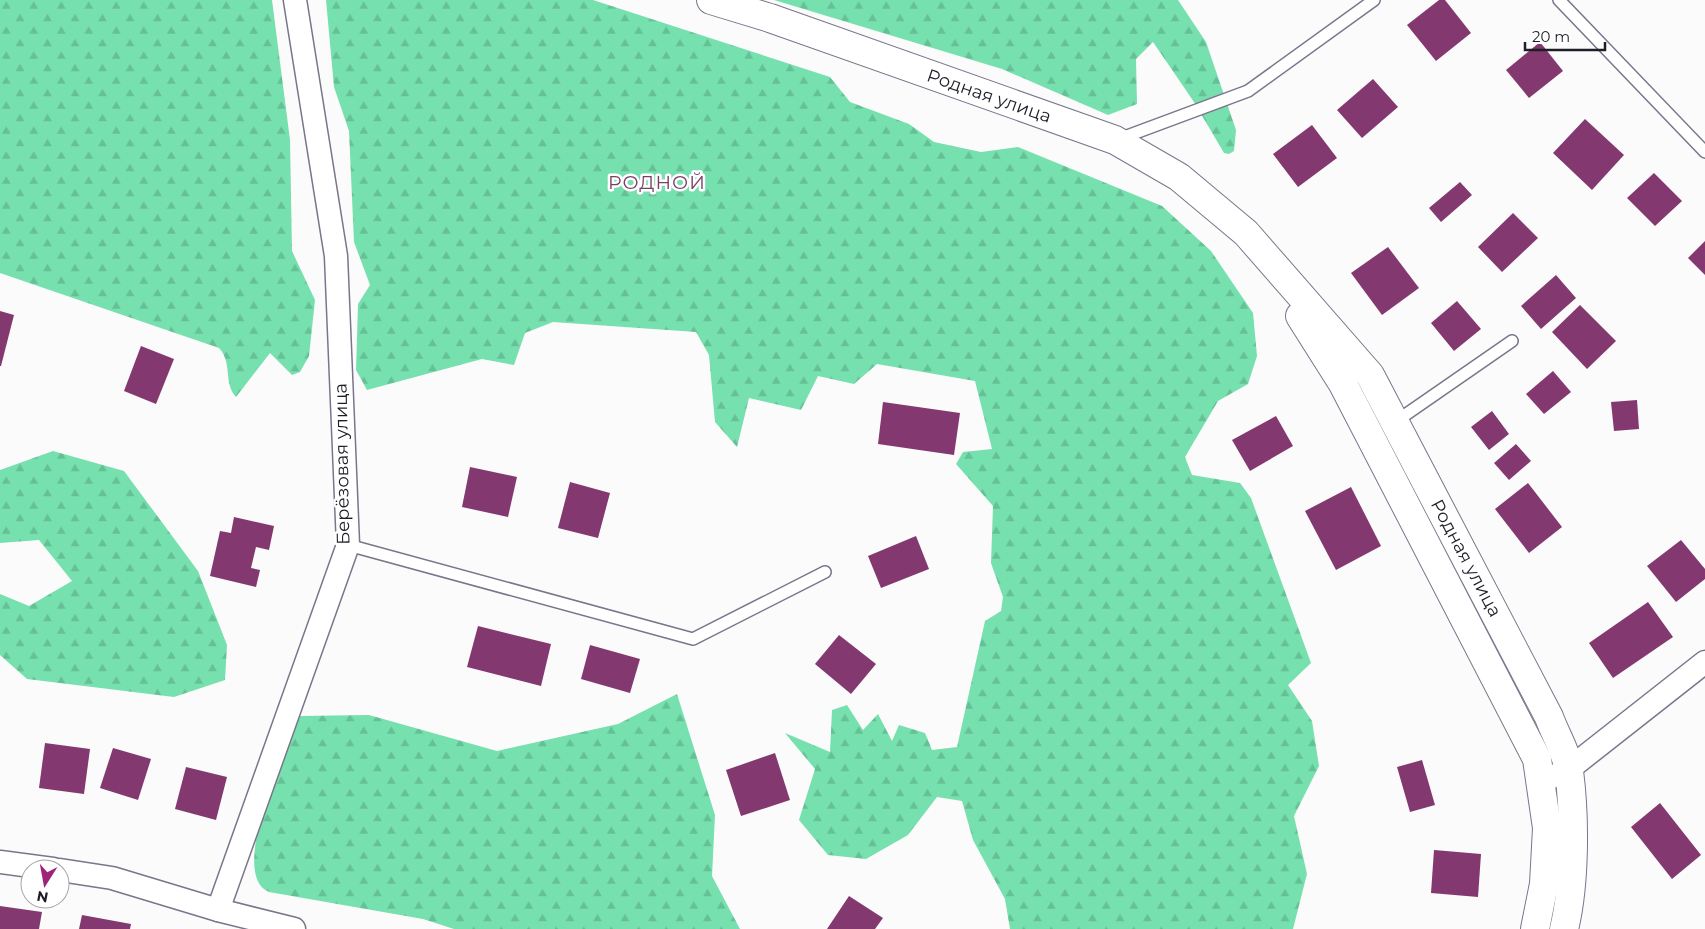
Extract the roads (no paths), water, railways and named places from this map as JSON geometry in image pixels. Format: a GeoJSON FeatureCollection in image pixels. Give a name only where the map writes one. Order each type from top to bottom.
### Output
{"type":"FeatureCollection","features":[{"type":"Feature","properties":{"kind":"street","name":"Берёзовая улица"},"geometry":{"type":"LineString","coordinates":[[218,910],[348,544],[336,256],[295,0]]}},
{"type":"Feature","properties":{"kind":"street","name":"Родная улица"},"geometry":{"type":"LineString","coordinates":[[710,0],[770,18],[1115,140],[1179,177],[1246,233],[1370,375],[1549,717],[1569,769],[1573,847],[1570,905],[1564,929]]}},
{"type":"Feature","properties":{"kind":"street","name":"Родная улица"},"geometry":{"type":"LineString","coordinates":[[1246,233],[1343,384],[1537,758],[1547,828],[1544,884],[1535,929]]}},
{"type":"Feature","properties":{"kind":"street"},"geometry":{"type":"LineString","coordinates":[[1540,782],[1569,769],[1705,662]]}},
{"type":"Feature","properties":{"kind":"street"},"geometry":{"type":"LineString","coordinates":[[0,862],[20,865]]}},
{"type":"Feature","properties":{"kind":"street"},"geometry":{"type":"LineString","coordinates":[[70,872],[112,878],[218,910],[294,929]]}},
{"type":"Feature","properties":{"kind":"lane"},"geometry":{"type":"LineString","coordinates":[[1115,140],[1248,91],[1374,0]]}},
{"type":"Feature","properties":{"kind":"lane"},"geometry":{"type":"LineString","coordinates":[[1559,0],[1705,152]]}},
{"type":"Feature","properties":{"kind":"lane"},"geometry":{"type":"LineString","coordinates":[[1394,422],[1512,341]]}},
{"type":"Feature","properties":{"kind":"lane"},"geometry":{"type":"LineString","coordinates":[[348,544],[693,639],[825,572]]}},
{"type":"Feature","properties":{"kind":"district","name":"РОДНОЙ"},"geometry":{"type":"Point","coordinates":[657,182]}}]}
